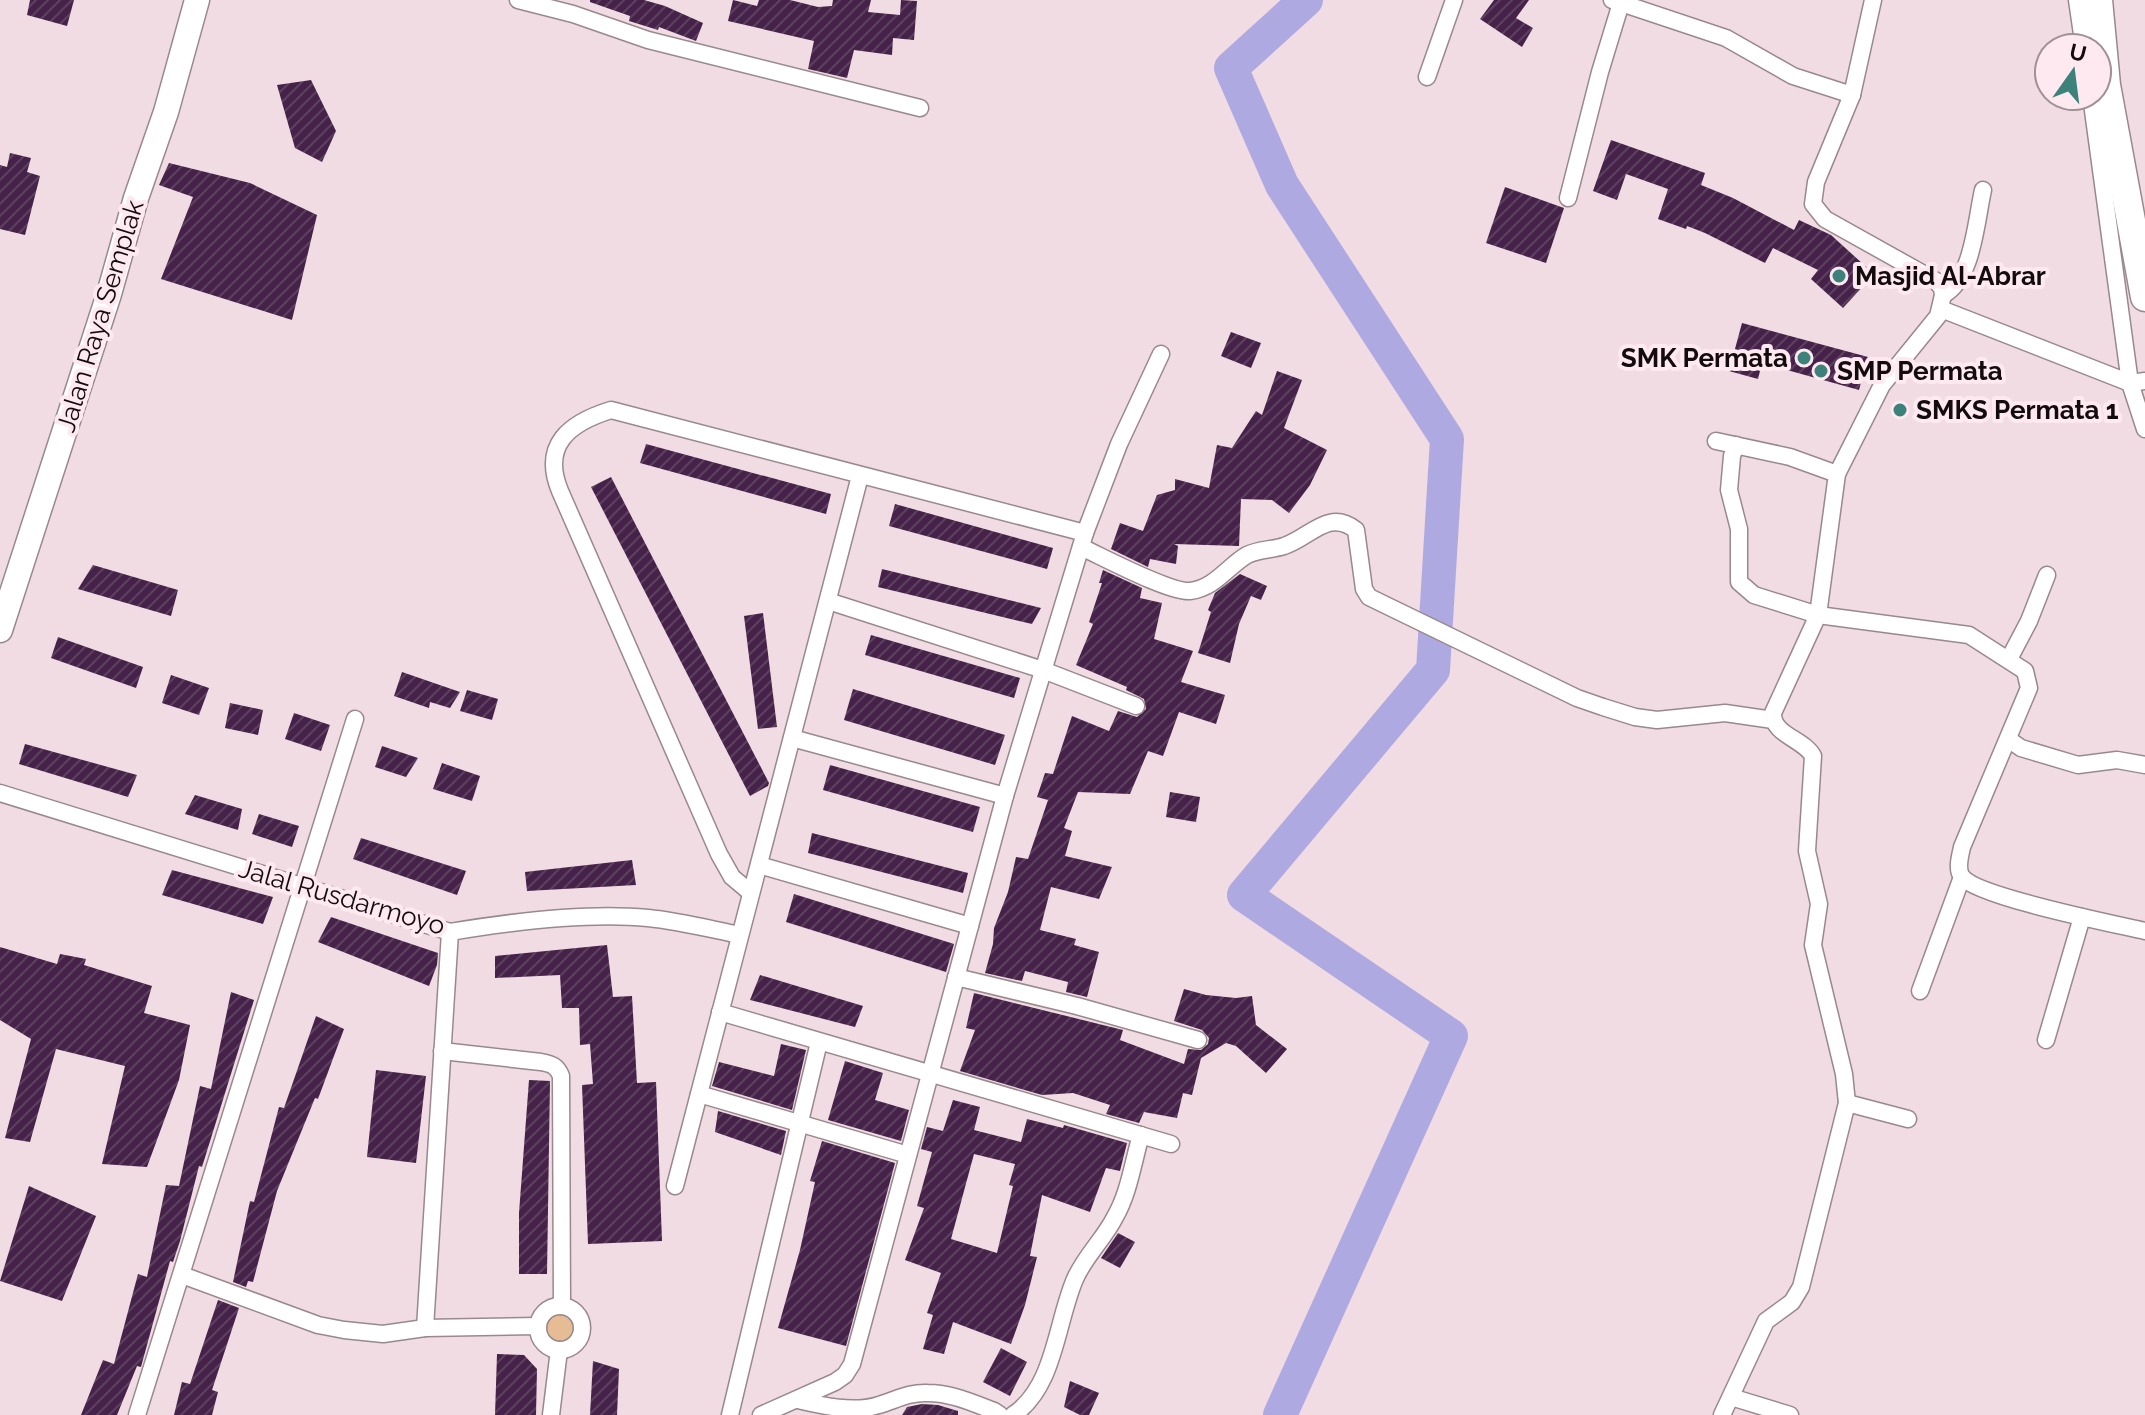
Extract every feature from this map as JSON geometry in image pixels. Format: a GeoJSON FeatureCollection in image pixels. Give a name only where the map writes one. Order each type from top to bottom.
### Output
{"type":"FeatureCollection","features":[{"type":"Feature","properties":{"kind":"highway"},"geometry":{"type":"LineString","coordinates":[[2098,0],[2106,85],[2145,297]]}},
{"type":"Feature","properties":{"kind":"main road","name":"Jalan Raya Semplak"},"geometry":{"type":"LineString","coordinates":[[0,630],[166,112],[197,0]]}},
{"type":"Feature","properties":{"kind":"street"},"geometry":{"type":"LineString","coordinates":[[518,0],[573,14],[662,44],[920,108]]}},
{"type":"Feature","properties":{"kind":"street"},"geometry":{"type":"LineString","coordinates":[[1427,77],[1454,0]]}},
{"type":"Feature","properties":{"kind":"street"},"geometry":{"type":"LineString","coordinates":[[1873,0],[1852,95],[1816,182],[1813,204],[1825,219],[1936,281],[1942,288],[1942,302]]}},
{"type":"Feature","properties":{"kind":"street"},"geometry":{"type":"LineString","coordinates":[[2077,0],[2082,32]]}},
{"type":"Feature","properties":{"kind":"street"},"geometry":{"type":"LineString","coordinates":[[1568,198],[1616,2],[1726,38],[1793,76],[1852,95]]}},
{"type":"Feature","properties":{"kind":"street"},"geometry":{"type":"LineString","coordinates":[[2094,112],[2145,429]]}},
{"type":"Feature","properties":{"kind":"street"},"geometry":{"type":"LineString","coordinates":[[1773,720],[1776,704],[1818,615],[1837,474],[1875,396],[1933,324],[1942,302],[1955,288],[1964,270],[1983,190]]}},
{"type":"Feature","properties":{"kind":"street"},"geometry":{"type":"LineString","coordinates":[[1942,302],[2138,382]]}},
{"type":"Feature","properties":{"kind":"street"},"geometry":{"type":"LineString","coordinates":[[761,1415],[835,1382],[845,1375],[852,1364],[1005,796],[1043,670],[1083,540],[1119,444],[1161,354]]}},
{"type":"Feature","properties":{"kind":"street"},"geometry":{"type":"LineString","coordinates":[[751,893],[732,877],[719,854],[553,473],[553,455],[567,434],[584,418],[611,410],[671,423],[1083,540],[1176,589],[1192,591],[1214,582],[1247,556],[1283,547],[1326,524],[1345,522],[1356,530],[1369,597],[1577,698],[1635,717],[1657,720],[1725,713],[1773,720],[1813,756],[1807,851],[1819,904],[1813,945],[1844,1074],[1847,1103],[1801,1287],[1792,1302],[1766,1321],[1722,1415]]}},
{"type":"Feature","properties":{"kind":"street"},"geometry":{"type":"LineString","coordinates":[[1716,441],[1790,457],[1837,474]]}},
{"type":"Feature","properties":{"kind":"street"},"geometry":{"type":"LineString","coordinates":[[1736,445],[1729,490],[1739,529],[1739,582],[1754,595],[1818,615],[1969,635],[2025,671],[2029,688],[1962,847],[1959,869],[1962,877],[1985,891],[2145,931]]}},
{"type":"Feature","properties":{"kind":"street"},"geometry":{"type":"LineString","coordinates":[[675,1186],[860,476]]}},
{"type":"Feature","properties":{"kind":"street"},"geometry":{"type":"LineString","coordinates":[[2009,659],[2029,621],[2047,575]]}},
{"type":"Feature","properties":{"kind":"street"},"geometry":{"type":"LineString","coordinates":[[828,601],[1043,670],[1136,706]]}},
{"type":"Feature","properties":{"kind":"street"},"geometry":{"type":"LineString","coordinates":[[137,1415],[355,719]]}},
{"type":"Feature","properties":{"kind":"street"},"geometry":{"type":"LineString","coordinates":[[792,738],[1005,796]]}},
{"type":"Feature","properties":{"kind":"street"},"geometry":{"type":"LineString","coordinates":[[2008,739],[2021,748],[2078,765],[2117,760],[2145,765]]}},
{"type":"Feature","properties":{"kind":"street","name":"Jalal Rusdarmoyo"},"geometry":{"type":"LineString","coordinates":[[0,793],[450,932],[492,925],[589,918],[648,918],[740,935]]}},
{"type":"Feature","properties":{"kind":"street"},"geometry":{"type":"LineString","coordinates":[[759,865],[970,926]]}},
{"type":"Feature","properties":{"kind":"street"},"geometry":{"type":"LineString","coordinates":[[1920,991],[1962,877]]}},
{"type":"Feature","properties":{"kind":"street"},"geometry":{"type":"LineString","coordinates":[[2046,1040],[2082,917]]}},
{"type":"Feature","properties":{"kind":"street"},"geometry":{"type":"LineString","coordinates":[[425,1328],[450,932]]}},
{"type":"Feature","properties":{"kind":"street"},"geometry":{"type":"LineString","coordinates":[[956,977],[1077,1006],[1198,1040]]}},
{"type":"Feature","properties":{"kind":"street"},"geometry":{"type":"LineString","coordinates":[[720,1012],[1171,1144]]}},
{"type":"Feature","properties":{"kind":"street"},"geometry":{"type":"LineString","coordinates":[[730,1415],[819,1042]]}},
{"type":"Feature","properties":{"kind":"street"},"geometry":{"type":"LineString","coordinates":[[442,1051],[551,1064],[561,1076],[562,1306]]}},
{"type":"Feature","properties":{"kind":"street"},"geometry":{"type":"LineString","coordinates":[[699,1094],[908,1155]]}},
{"type":"Feature","properties":{"kind":"street"},"geometry":{"type":"LineString","coordinates":[[1847,1103],[1908,1119]]}},
{"type":"Feature","properties":{"kind":"street"},"geometry":{"type":"LineString","coordinates":[[1013,1415],[1035,1396],[1044,1381],[1058,1326],[1076,1276],[1115,1218],[1141,1135]]}},
{"type":"Feature","properties":{"kind":"street"},"geometry":{"type":"LineString","coordinates":[[182,1275],[318,1325],[383,1334],[425,1328],[538,1326]]}},
{"type":"Feature","properties":{"kind":"street"},"geometry":{"type":"LineString","coordinates":[[562,1306],[577,1315],[581,1333],[574,1345],[559,1350],[543,1343],[538,1326],[548,1309],[562,1306]]}},
{"type":"Feature","properties":{"kind":"street"},"geometry":{"type":"LineString","coordinates":[[551,1415],[559,1350]]}},
{"type":"Feature","properties":{"kind":"street"},"geometry":{"type":"LineString","coordinates":[[798,1400],[862,1408],[881,1405],[910,1394],[935,1393],[972,1402],[1000,1415]]}},
{"type":"Feature","properties":{"kind":"street"},"geometry":{"type":"LineString","coordinates":[[1731,1397],[1790,1415]]}},
{"type":"Feature","properties":{"kind":"green space"},"geometry":{"type":"Polygon","coordinates":[[[562,1312],[573,1317],[578,1328],[573,1339],[562,1344],[551,1339],[546,1328],[551,1317],[562,1312]]]}},
{"type":"Feature","properties":{"kind":"building"},"geometry":{"type":"Polygon","coordinates":[[[30,0],[74,0],[67,26],[27,15],[30,0]]]}},
{"type":"Feature","properties":{"kind":"building"},"geometry":{"type":"Polygon","coordinates":[[[590,0],[644,0],[703,23],[696,41],[659,27],[658,30],[629,21],[630,16],[590,0]]]}},
{"type":"Feature","properties":{"kind":"building"},"geometry":{"type":"Polygon","coordinates":[[[733,0],[757,6],[759,0],[790,0],[818,7],[832,6],[833,0],[871,0],[868,12],[900,15],[901,0],[917,1],[914,40],[893,38],[892,55],[854,50],[847,78],[808,69],[814,41],[728,21],[733,0]]]}},
{"type":"Feature","properties":{"kind":"building"},"geometry":{"type":"Polygon","coordinates":[[[1494,0],[1529,0],[1516,18],[1533,28],[1522,47],[1480,19],[1494,0]]]}},
{"type":"Feature","properties":{"kind":"building"},"geometry":{"type":"Polygon","coordinates":[[[311,80],[336,131],[322,162],[295,148],[277,85],[311,80]]]}},
{"type":"Feature","properties":{"kind":"building"},"geometry":{"type":"Polygon","coordinates":[[[1611,140],[1705,173],[1701,185],[1794,230],[1799,220],[1831,235],[1874,274],[1843,308],[1811,279],[1818,270],[1773,248],[1765,263],[1705,233],[1658,219],[1668,189],[1626,174],[1617,200],[1593,191],[1611,140]]]}},
{"type":"Feature","properties":{"kind":"building"},"geometry":{"type":"Polygon","coordinates":[[[10,153],[31,158],[27,172],[40,176],[25,235],[0,229],[0,165],[7,167],[10,153]]]}},
{"type":"Feature","properties":{"kind":"building"},"geometry":{"type":"Polygon","coordinates":[[[169,163],[250,183],[317,215],[292,320],[161,279],[193,197],[159,185],[169,163]]]}},
{"type":"Feature","properties":{"kind":"building"},"geometry":{"type":"Polygon","coordinates":[[[1505,187],[1564,208],[1546,263],[1486,243],[1505,187]]]}},
{"type":"Feature","properties":{"kind":"building"},"geometry":{"type":"Polygon","coordinates":[[[1742,323],[1868,357],[1859,390],[1762,363],[1758,379],[1729,371],[1742,323]]]}},
{"type":"Feature","properties":{"kind":"building"},"geometry":{"type":"Polygon","coordinates":[[[1231,332],[1261,343],[1251,368],[1221,356],[1231,332]]]}},
{"type":"Feature","properties":{"kind":"building"},"geometry":{"type":"Polygon","coordinates":[[[1277,371],[1302,380],[1284,428],[1327,450],[1310,485],[1289,513],[1272,500],[1241,499],[1239,546],[1174,544],[1178,546],[1176,564],[1150,559],[1148,567],[1111,549],[1120,523],[1143,531],[1157,495],[1175,490],[1175,479],[1209,488],[1217,445],[1232,448],[1256,411],[1262,415],[1277,371]]]}},
{"type":"Feature","properties":{"kind":"building"},"geometry":{"type":"Polygon","coordinates":[[[646,444],[831,494],[826,514],[640,463],[646,444]]]}},
{"type":"Feature","properties":{"kind":"building"},"geometry":{"type":"Polygon","coordinates":[[[611,477],[769,783],[750,796],[591,487],[611,477]]]}},
{"type":"Feature","properties":{"kind":"building"},"geometry":{"type":"Polygon","coordinates":[[[895,504],[1053,548],[1047,569],[889,526],[895,504]]]}},
{"type":"Feature","properties":{"kind":"building"},"geometry":{"type":"Polygon","coordinates":[[[93,565],[178,590],[171,616],[78,589],[93,565]]]}},
{"type":"Feature","properties":{"kind":"building"},"geometry":{"type":"Polygon","coordinates":[[[882,569],[1041,608],[1032,624],[878,587],[882,569]]]}},
{"type":"Feature","properties":{"kind":"building"},"geometry":{"type":"Polygon","coordinates":[[[1103,570],[1142,588],[1140,598],[1162,603],[1154,639],[1193,651],[1181,682],[1225,695],[1216,724],[1179,712],[1163,756],[1148,751],[1130,794],[1078,792],[1064,828],[1072,831],[1065,856],[1112,867],[1099,899],[1051,887],[1040,930],[1076,939],[1074,945],[1099,952],[1087,997],[1066,992],[1068,982],[1025,971],[1022,981],[985,973],[994,928],[1008,892],[1016,857],[1028,859],[1048,800],[1037,797],[1045,773],[1053,774],[1072,716],[1109,731],[1118,711],[1137,717],[1146,709],[1144,699],[1126,690],[1127,687],[1076,665],[1093,624],[1089,622],[1102,583],[1099,583],[1103,570]]]}},
{"type":"Feature","properties":{"kind":"building"},"geometry":{"type":"Polygon","coordinates":[[[1240,574],[1267,586],[1261,600],[1251,596],[1239,624],[1230,663],[1198,653],[1215,593],[1240,574]]]}},
{"type":"Feature","properties":{"kind":"building"},"geometry":{"type":"Polygon","coordinates":[[[763,613],[777,727],[758,729],[744,616],[763,613]]]}},
{"type":"Feature","properties":{"kind":"building"},"geometry":{"type":"Polygon","coordinates":[[[871,635],[1020,678],[1014,698],[865,655],[871,635]]]}},
{"type":"Feature","properties":{"kind":"building"},"geometry":{"type":"Polygon","coordinates":[[[58,637],[143,667],[136,688],[51,658],[58,637]]]}},
{"type":"Feature","properties":{"kind":"building"},"geometry":{"type":"Polygon","coordinates":[[[402,672],[460,692],[450,708],[430,702],[429,708],[394,696],[402,672]]]}},
{"type":"Feature","properties":{"kind":"building"},"geometry":{"type":"Polygon","coordinates":[[[171,675],[209,688],[199,715],[162,703],[171,675]]]}},
{"type":"Feature","properties":{"kind":"building"},"geometry":{"type":"Polygon","coordinates":[[[853,689],[1005,735],[995,765],[844,720],[853,689]]]}},
{"type":"Feature","properties":{"kind":"building"},"geometry":{"type":"Polygon","coordinates":[[[467,690],[498,699],[492,720],[460,711],[467,690]]]}},
{"type":"Feature","properties":{"kind":"building"},"geometry":{"type":"Polygon","coordinates":[[[230,703],[263,710],[258,735],[225,728],[230,703]]]}},
{"type":"Feature","properties":{"kind":"building"},"geometry":{"type":"Polygon","coordinates":[[[294,713],[330,725],[321,751],[285,739],[294,713]]]}},
{"type":"Feature","properties":{"kind":"building"},"geometry":{"type":"Polygon","coordinates":[[[25,744],[137,775],[128,797],[19,764],[25,744]]]}},
{"type":"Feature","properties":{"kind":"building"},"geometry":{"type":"Polygon","coordinates":[[[382,746],[418,758],[406,777],[375,767],[382,746]]]}},
{"type":"Feature","properties":{"kind":"building"},"geometry":{"type":"Polygon","coordinates":[[[442,763],[480,776],[472,801],[433,789],[442,763]]]}},
{"type":"Feature","properties":{"kind":"building"},"geometry":{"type":"Polygon","coordinates":[[[830,765],[980,807],[973,832],[823,790],[830,765]]]}},
{"type":"Feature","properties":{"kind":"building"},"geometry":{"type":"Polygon","coordinates":[[[1170,792],[1200,797],[1196,822],[1166,817],[1170,792]]]}},
{"type":"Feature","properties":{"kind":"building"},"geometry":{"type":"Polygon","coordinates":[[[195,795],[242,809],[238,830],[185,814],[195,795]]]}},
{"type":"Feature","properties":{"kind":"building"},"geometry":{"type":"Polygon","coordinates":[[[259,814],[299,826],[292,847],[252,834],[259,814]]]}},
{"type":"Feature","properties":{"kind":"building"},"geometry":{"type":"Polygon","coordinates":[[[812,833],[968,873],[963,893],[808,853],[812,833]]]}},
{"type":"Feature","properties":{"kind":"building"},"geometry":{"type":"Polygon","coordinates":[[[361,838],[466,871],[457,895],[353,859],[361,838]]]}},
{"type":"Feature","properties":{"kind":"building"},"geometry":{"type":"Polygon","coordinates":[[[632,860],[636,885],[527,891],[525,872],[632,860]]]}},
{"type":"Feature","properties":{"kind":"building"},"geometry":{"type":"Polygon","coordinates":[[[172,870],[273,897],[263,924],[162,895],[172,870]]]}},
{"type":"Feature","properties":{"kind":"building"},"geometry":{"type":"Polygon","coordinates":[[[794,894],[954,944],[946,972],[786,922],[794,894]]]}},
{"type":"Feature","properties":{"kind":"building"},"geometry":{"type":"Polygon","coordinates":[[[331,917],[438,953],[429,986],[318,942],[331,917]]]}},
{"type":"Feature","properties":{"kind":"building"},"geometry":{"type":"Polygon","coordinates":[[[607,945],[613,997],[632,996],[637,1083],[656,1082],[662,1241],[588,1244],[582,1085],[593,1084],[590,1044],[580,1045],[579,1008],[562,1008],[560,975],[495,978],[495,956],[607,945]]]}},
{"type":"Feature","properties":{"kind":"building"},"geometry":{"type":"Polygon","coordinates":[[[0,947],[57,964],[60,954],[86,959],[84,965],[152,986],[144,1013],[190,1025],[179,1080],[147,1167],[102,1164],[125,1066],[56,1049],[30,1142],[5,1138],[31,1039],[0,1020],[0,947]]]}},
{"type":"Feature","properties":{"kind":"building"},"geometry":{"type":"Polygon","coordinates":[[[760,975],[863,1006],[855,1027],[750,1000],[760,975]]]}},
{"type":"Feature","properties":{"kind":"building"},"geometry":{"type":"Polygon","coordinates":[[[1184,989],[1206,995],[1252,996],[1256,1025],[1287,1049],[1266,1073],[1236,1046],[1226,1043],[1201,1058],[1192,1095],[1183,1093],[1177,1118],[1144,1112],[1139,1123],[1106,1114],[1110,1105],[1073,1093],[1042,1095],[960,1071],[975,1030],[966,1028],[974,993],[1123,1030],[1120,1040],[1184,1064],[1188,1049],[1201,1050],[1208,1044],[1209,1038],[1202,1030],[1174,1021],[1184,989]]]}},
{"type":"Feature","properties":{"kind":"building"},"geometry":{"type":"Polygon","coordinates":[[[231,992],[254,1000],[202,1167],[199,1166],[180,1241],[173,1262],[170,1261],[141,1367],[137,1366],[117,1415],[81,1415],[103,1360],[114,1364],[138,1274],[147,1277],[166,1185],[179,1186],[200,1086],[211,1089],[231,992]]]}},
{"type":"Feature","properties":{"kind":"building"},"geometry":{"type":"Polygon","coordinates":[[[316,1016],[344,1029],[318,1099],[315,1098],[277,1191],[253,1282],[248,1281],[246,1287],[233,1282],[250,1201],[254,1202],[279,1107],[284,1108],[316,1016]]]}},
{"type":"Feature","properties":{"kind":"building"},"geometry":{"type":"Polygon","coordinates":[[[781,1044],[806,1050],[792,1110],[712,1086],[719,1062],[774,1076],[781,1044]]]}},
{"type":"Feature","properties":{"kind":"building"},"geometry":{"type":"Polygon","coordinates":[[[845,1061],[883,1073],[875,1100],[909,1110],[901,1141],[828,1120],[845,1061]]]}},
{"type":"Feature","properties":{"kind":"building"},"geometry":{"type":"Polygon","coordinates":[[[376,1070],[426,1076],[416,1163],[367,1157],[376,1070]]]}},
{"type":"Feature","properties":{"kind":"building"},"geometry":{"type":"Polygon","coordinates":[[[529,1080],[550,1081],[547,1274],[519,1274],[519,1213],[529,1080]]]}},
{"type":"Feature","properties":{"kind":"building"},"geometry":{"type":"Polygon","coordinates":[[[953,1100],[980,1107],[974,1130],[1021,1142],[1027,1119],[1063,1128],[1064,1125],[1127,1143],[1120,1171],[1106,1168],[1090,1212],[1042,1195],[1030,1256],[1037,1257],[1011,1344],[953,1322],[944,1354],[923,1349],[933,1315],[927,1313],[941,1273],[905,1260],[924,1208],[917,1206],[932,1152],[921,1149],[927,1127],[943,1131],[953,1100]],[[974,1154],[951,1239],[997,1253],[1013,1186],[1009,1185],[1015,1164],[974,1154]]]}},
{"type":"Feature","properties":{"kind":"building"},"geometry":{"type":"Polygon","coordinates":[[[718,1111],[786,1131],[781,1155],[715,1132],[718,1111]]]}},
{"type":"Feature","properties":{"kind":"building"},"geometry":{"type":"Polygon","coordinates":[[[822,1141],[895,1163],[846,1346],[778,1328],[800,1250],[815,1182],[810,1181],[822,1141]]]}},
{"type":"Feature","properties":{"kind":"building"},"geometry":{"type":"Polygon","coordinates":[[[29,1186],[96,1216],[62,1301],[0,1281],[29,1186]]]}},
{"type":"Feature","properties":{"kind":"building"},"geometry":{"type":"Polygon","coordinates":[[[1118,1233],[1135,1242],[1120,1268],[1101,1258],[1118,1233]]]}},
{"type":"Feature","properties":{"kind":"building"},"geometry":{"type":"Polygon","coordinates":[[[218,1300],[239,1308],[212,1390],[218,1392],[212,1415],[174,1415],[182,1382],[190,1384],[218,1300]]]}},
{"type":"Feature","properties":{"kind":"building"},"geometry":{"type":"Polygon","coordinates":[[[1001,1348],[1027,1362],[1010,1396],[983,1382],[1001,1348]]]}},
{"type":"Feature","properties":{"kind":"building"},"geometry":{"type":"Polygon","coordinates":[[[497,1354],[524,1355],[537,1369],[536,1415],[495,1415],[497,1354]]]}},
{"type":"Feature","properties":{"kind":"building"},"geometry":{"type":"Polygon","coordinates":[[[593,1361],[619,1369],[617,1415],[590,1415],[593,1361]]]}},
{"type":"Feature","properties":{"kind":"building"},"geometry":{"type":"Polygon","coordinates":[[[1070,1381],[1099,1393],[1089,1415],[1080,1415],[1064,1407],[1070,1381]]]}},
{"type":"Feature","properties":{"kind":"building"},"geometry":{"type":"Polygon","coordinates":[[[922,1404],[958,1411],[958,1415],[902,1415],[907,1407],[922,1404]]]}},
{"type":"Feature","properties":{"kind":"waterway"},"geometry":{"type":"LineString","coordinates":[[1280,1415],[1451,1036],[1244,895],[1433,670],[1447,439],[1282,185],[1231,68],[1306,0]]}},
{"type":"Feature","properties":{"kind":"place","name":"Masjid Al-Abrar"},"geometry":{"type":"Point","coordinates":[1839,276]}},
{"type":"Feature","properties":{"kind":"place","name":"SMK Permata"},"geometry":{"type":"Point","coordinates":[1804,358]}},
{"type":"Feature","properties":{"kind":"place","name":"SMP Permata"},"geometry":{"type":"Point","coordinates":[1821,371]}},
{"type":"Feature","properties":{"kind":"place","name":"SMKS Permata 1"},"geometry":{"type":"Point","coordinates":[1900,410]}}]}
